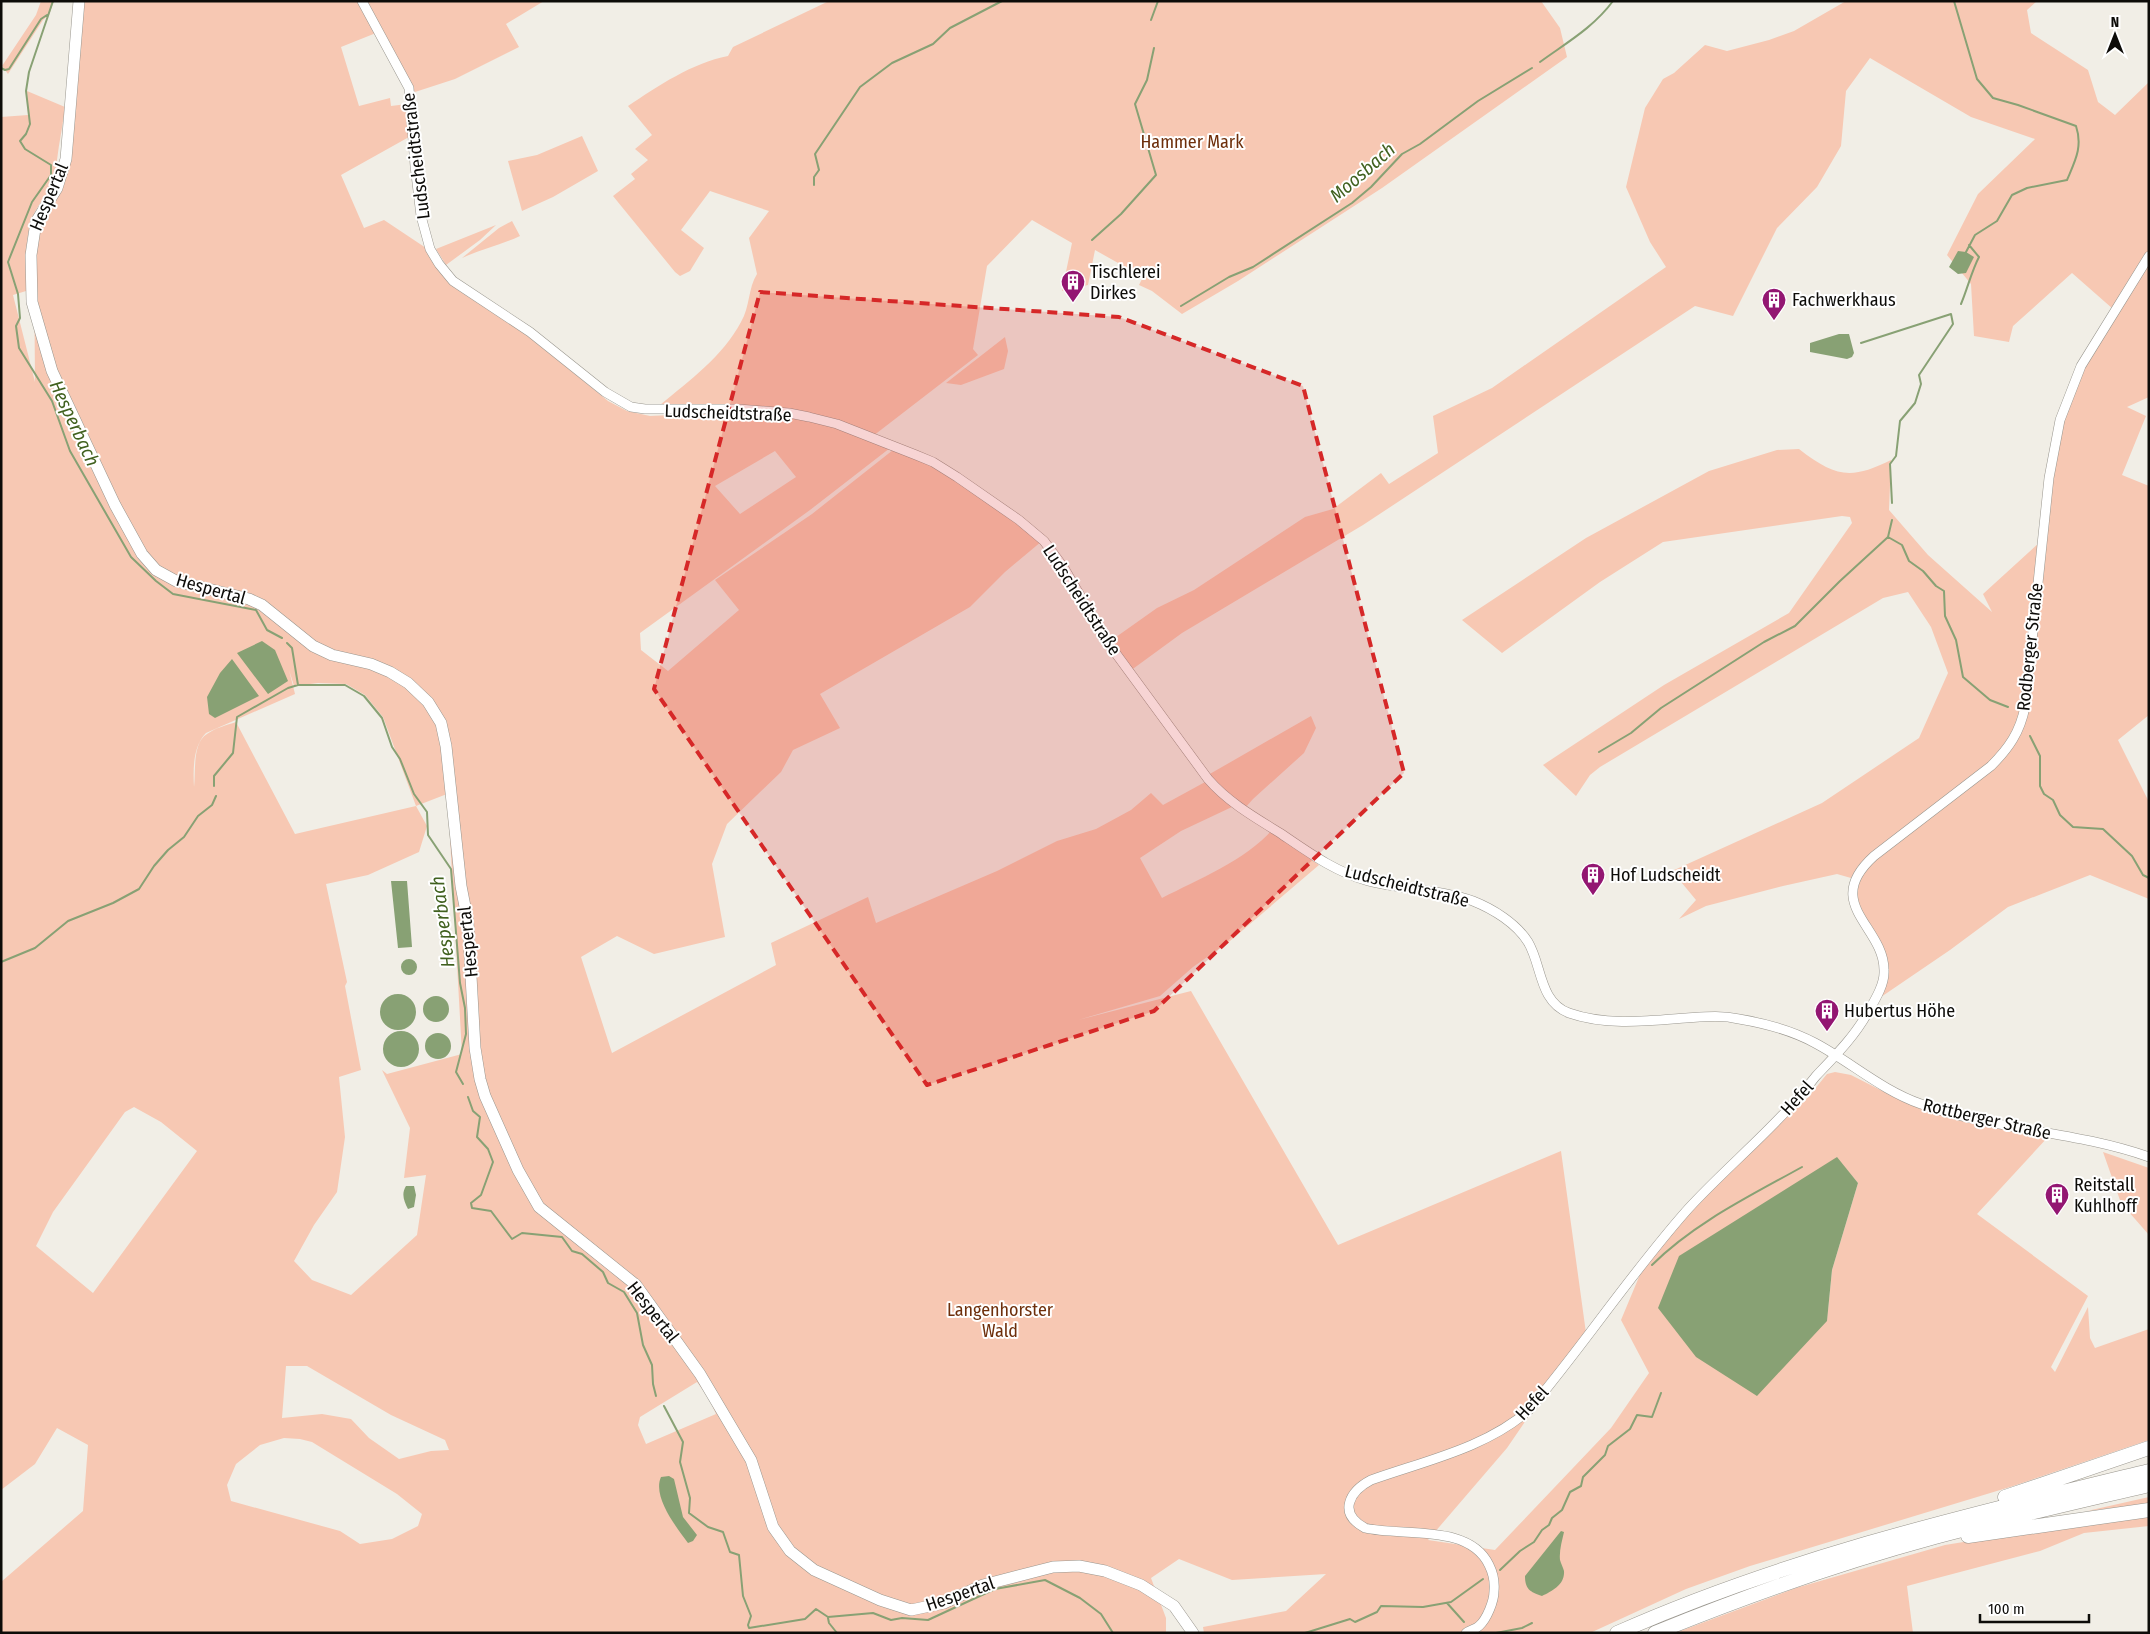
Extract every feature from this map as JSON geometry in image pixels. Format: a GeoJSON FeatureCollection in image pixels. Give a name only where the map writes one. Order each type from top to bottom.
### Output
{"type":"FeatureCollection","features":[{"type":"Feature","properties":{"kind":"highway"},"geometry":{"type":"LineString","coordinates":[[1932,1531],[1965,1508],[2056,1480],[2149,1448]]}},
{"type":"Feature","properties":{"kind":"highway"},"geometry":{"type":"LineString","coordinates":[[1617,1633],[1777,1570],[1932,1531],[2149,1471]]}},
{"type":"Feature","properties":{"kind":"highway"},"geometry":{"type":"LineString","coordinates":[[1655,1633],[1932,1531],[2149,1485]]}},
{"type":"Feature","properties":{"kind":"highway"},"geometry":{"type":"LineString","coordinates":[[1932,1531],[1976,1535],[2149,1510]]}},
{"type":"Feature","properties":{"kind":"main road","name":"Hespertal"},"geometry":{"type":"LineString","coordinates":[[78,1],[66,159],[57,188],[36,222],[31,255],[32,302],[52,371],[115,505],[142,554],[156,570],[176,581],[249,599],[262,605],[313,646],[332,655],[371,664],[390,672],[408,683],[428,702],[441,722],[446,746],[461,886],[468,922],[475,1048],[480,1079],[485,1096],[518,1170],[539,1206],[636,1285],[700,1374],[751,1460],[774,1527],[790,1551],[814,1570],[880,1600],[911,1610],[944,1603],[983,1585],[1052,1566],[1079,1566],[1105,1571],[1141,1585],[1174,1606],[1193,1633]]}},
{"type":"Feature","properties":{"kind":"street","name":"Ludscheidtstraße"},"geometry":{"type":"LineString","coordinates":[[362,1],[409,88],[420,208],[426,236],[439,264],[453,280],[530,332],[605,392],[624,404],[645,410],[738,410],[774,412],[809,417],[846,428],[933,462],[988,498],[1044,541],[1064,568],[1106,640],[1208,779],[1245,811],[1324,862],[1347,874],[1388,885],[1461,897],[1502,916],[1527,940],[1549,998],[1556,1006],[1570,1013],[1594,1019],[1619,1021],[1714,1017],[1738,1018],[1808,1040],[1836,1055]]}},
{"type":"Feature","properties":{"kind":"street","name":"Rodberger Straße"},"geometry":{"type":"LineString","coordinates":[[1836,1055],[1868,1013],[1884,975],[1881,953],[1859,915],[1855,904],[1854,888],[1860,873],[1874,856],[1991,766],[2007,750],[2020,726],[2025,707],[2049,478],[2060,420],[2081,366],[2149,256]]}},
{"type":"Feature","properties":{"kind":"street","name":"Rottberger Straße"},"geometry":{"type":"LineString","coordinates":[[1836,1055],[1890,1091],[1930,1108],[2094,1142],[2149,1158]]}},
{"type":"Feature","properties":{"kind":"street","name":"Hefel"},"geometry":{"type":"LineString","coordinates":[[1466,1633],[1483,1622],[1494,1597],[1493,1573],[1483,1555],[1458,1539],[1444,1535],[1365,1528],[1356,1522],[1350,1513],[1350,1502],[1353,1494],[1371,1480],[1492,1437],[1517,1421],[1529,1410],[1627,1282],[1673,1227],[1710,1186],[1789,1108],[1836,1055]]}},
{"type":"Feature","properties":{"kind":"highlighted area"},"geometry":{"type":"Polygon","coordinates":[[[760,292],[1119,317],[1303,386],[1404,773],[1154,1011],[927,1085],[654,689],[760,292]]]}},
{"type":"Feature","properties":{"kind":"green space"},"geometry":{"type":"Polygon","coordinates":[[[41,1],[54,1],[49,15],[43,20],[8,74],[2,66],[36,15],[41,1]]]}},
{"type":"Feature","properties":{"kind":"green space","name":"Langenhorster Wald"},"geometry":{"type":"Polygon","coordinates":[[[83,1],[544,1],[506,24],[519,47],[455,79],[415,92],[381,31],[341,47],[359,106],[390,98],[391,106],[407,104],[409,137],[341,175],[364,228],[384,220],[426,248],[438,268],[455,288],[533,339],[608,401],[627,411],[650,416],[735,412],[806,419],[836,426],[890,448],[810,510],[640,633],[641,650],[668,671],[739,610],[715,580],[812,514],[893,450],[932,465],[1017,521],[1042,541],[1005,572],[970,607],[820,694],[840,728],[793,750],[781,772],[727,824],[712,864],[725,937],[654,954],[617,936],[581,957],[612,1053],[776,965],[771,943],[868,897],[876,923],[997,871],[1057,841],[1096,829],[1131,810],[1151,793],[1163,805],[1207,781],[1234,806],[1181,831],[1140,858],[1162,898],[1235,860],[1249,851],[1272,830],[1319,865],[1230,941],[1193,967],[1160,996],[1078,1020],[1191,991],[1338,1245],[1561,1151],[1586,1333],[1507,1448],[1428,1540],[1495,1550],[1611,1428],[1649,1373],[1621,1320],[1644,1265],[1730,1169],[1777,1124],[1805,1101],[1827,1074],[1835,1072],[1851,1075],[1904,1102],[1950,1117],[2048,1137],[1977,1214],[2088,1296],[2051,1367],[2055,1372],[2088,1307],[2090,1338],[2095,1348],[2149,1329],[2149,1440],[2010,1487],[1750,1566],[1686,1589],[1590,1633],[1204,1633],[1203,1627],[1286,1611],[1326,1574],[1232,1580],[1179,1559],[1151,1578],[1166,1618],[1166,1633],[1,1633],[1,1582],[83,1511],[88,1445],[57,1428],[35,1464],[1,1490],[1,117],[28,115],[27,91],[65,107],[56,177],[35,212],[29,230],[26,250],[26,291],[13,295],[35,382],[34,258],[43,217],[64,182],[83,1]],[[775,451],[715,486],[740,514],[796,477],[775,451]],[[289,670],[295,694],[206,733],[202,738],[214,730],[236,722],[295,834],[416,806],[383,717],[365,695],[346,684],[318,683],[294,686],[289,670]],[[392,676],[430,703],[439,728],[447,794],[416,806],[427,826],[419,852],[368,875],[326,884],[347,982],[345,986],[361,1070],[339,1077],[345,1137],[337,1192],[314,1225],[294,1261],[312,1280],[351,1295],[417,1235],[426,1175],[404,1178],[410,1128],[382,1070],[387,1074],[462,1054],[450,838],[448,753],[431,701],[392,676]],[[202,738],[198,744],[196,751],[194,787],[196,758],[202,738]],[[134,1107],[125,1112],[53,1212],[36,1246],[93,1293],[197,1151],[161,1122],[134,1107]],[[1836,1157],[1827,1321],[1832,1270],[1858,1183],[1836,1157]],[[286,1366],[282,1418],[322,1414],[351,1419],[369,1438],[399,1459],[431,1451],[449,1450],[445,1440],[391,1415],[307,1366],[286,1366]],[[697,1382],[640,1417],[638,1425],[646,1444],[716,1414],[709,1398],[697,1382]],[[284,1438],[260,1445],[236,1464],[227,1485],[231,1501],[340,1531],[360,1544],[392,1539],[418,1526],[422,1514],[397,1494],[312,1442],[284,1438]]]}},
{"type":"Feature","properties":{"kind":"green space","name":"Hammer Mark"},"geometry":{"type":"Polygon","coordinates":[[[829,1],[1541,1],[1560,28],[1567,57],[1382,188],[1238,281],[1182,314],[1152,291],[1139,285],[1143,277],[1095,250],[1088,285],[1062,291],[1072,243],[1032,220],[987,266],[973,349],[978,355],[873,436],[738,404],[660,405],[715,357],[734,334],[741,322],[757,274],[749,238],[769,211],[710,191],[681,230],[704,248],[690,271],[680,276],[613,196],[635,179],[631,174],[648,160],[635,149],[652,135],[628,106],[676,76],[701,64],[728,56],[733,47],[829,1]]]}},
{"type":"Feature","properties":{"kind":"green space"},"geometry":{"type":"Polygon","coordinates":[[[1846,1],[2037,1],[2027,10],[2031,33],[2088,70],[2098,102],[2115,115],[2149,82],[2149,252],[2113,309],[2072,273],[2013,326],[2009,342],[1974,336],[1971,284],[1947,255],[1978,194],[2035,139],[1971,117],[1870,58],[1846,91],[1841,146],[1817,187],[1777,228],[1733,316],[1695,306],[1363,525],[1182,633],[1130,671],[1109,642],[1157,608],[1194,590],[1305,517],[1333,509],[1381,473],[1389,484],[1438,453],[1433,416],[1492,388],[1666,267],[1650,242],[1626,187],[1645,108],[1663,79],[1674,73],[1705,45],[1727,51],[1769,40],[1794,31],[1846,1]]]}},
{"type":"Feature","properties":{"kind":"green space"},"geometry":{"type":"Polygon","coordinates":[[[582,136],[598,171],[553,197],[522,211],[508,161],[537,155],[582,136]]]}},
{"type":"Feature","properties":{"kind":"green space"},"geometry":{"type":"Polygon","coordinates":[[[512,221],[520,236],[462,258],[499,228],[512,221]]]}},
{"type":"Feature","properties":{"kind":"green space"},"geometry":{"type":"Polygon","coordinates":[[[496,225],[480,240],[446,265],[436,249],[496,225]]]}},
{"type":"Feature","properties":{"kind":"green space"},"geometry":{"type":"Polygon","coordinates":[[[2149,258],[2149,397],[2127,407],[2146,416],[2122,475],[2149,486],[2149,715],[2118,740],[2149,802],[2149,899],[2090,875],[2008,907],[1950,950],[1881,997],[1887,975],[1887,962],[1883,948],[1862,912],[1857,888],[1862,875],[1874,861],[1958,797],[2001,761],[2015,744],[2024,726],[2057,437],[2079,372],[2149,258]]]}},
{"type":"Feature","properties":{"kind":"green space"},"geometry":{"type":"Polygon","coordinates":[[[1005,337],[1008,351],[1004,369],[961,385],[946,383],[1005,337]]]}},
{"type":"Feature","properties":{"kind":"green space"},"geometry":{"type":"Polygon","coordinates":[[[1799,449],[1823,465],[1843,472],[1865,471],[1891,460],[1889,510],[1928,555],[1992,612],[1983,594],[2040,542],[2021,708],[2017,724],[2002,750],[1976,775],[1867,857],[1859,865],[1851,878],[1837,874],[1783,886],[1706,906],[1679,919],[1696,900],[1672,871],[1822,803],[1919,738],[1948,673],[1931,627],[1908,592],[1883,598],[1600,767],[1590,775],[1576,796],[1543,765],[1664,685],[1789,613],[1852,523],[1850,517],[1842,516],[1663,542],[1600,582],[1502,653],[1462,620],[1586,538],[1709,471],[1777,450],[1799,449]]]}},
{"type":"Feature","properties":{"kind":"green space"},"geometry":{"type":"Polygon","coordinates":[[[1311,716],[1316,728],[1304,753],[1245,808],[1208,775],[1311,716]]]}},
{"type":"Feature","properties":{"kind":"green space"},"geometry":{"type":"Polygon","coordinates":[[[2103,1152],[2149,1168],[2149,1235],[2121,1203],[2103,1152]]]}},
{"type":"Feature","properties":{"kind":"green space"},"geometry":{"type":"Polygon","coordinates":[[[2149,1497],[2149,1504],[2087,1511],[2149,1497]]]}},
{"type":"Feature","properties":{"kind":"green space"},"geometry":{"type":"Polygon","coordinates":[[[2149,1512],[2149,1526],[2084,1533],[2040,1551],[1907,1586],[1913,1633],[1675,1633],[1796,1588],[1945,1545],[2149,1512]]]}},
{"type":"Feature","properties":{"kind":"shaded area"},"geometry":{"type":"Polygon","coordinates":[[[1958,251],[1966,252],[1974,257],[1966,273],[1958,274],[1949,267],[1958,251]]]}},
{"type":"Feature","properties":{"kind":"shaded area"},"geometry":{"type":"Polygon","coordinates":[[[1839,334],[1849,334],[1854,353],[1852,357],[1847,359],[1810,352],[1810,343],[1839,334]]]}},
{"type":"Feature","properties":{"kind":"shaded area"},"geometry":{"type":"Polygon","coordinates":[[[262,641],[275,650],[288,681],[268,694],[237,653],[262,641]]]}},
{"type":"Feature","properties":{"kind":"shaded area"},"geometry":{"type":"Polygon","coordinates":[[[232,659],[259,696],[215,718],[209,714],[207,697],[220,673],[232,659]]]}},
{"type":"Feature","properties":{"kind":"shaded area"},"geometry":{"type":"Polygon","coordinates":[[[391,881],[407,881],[412,947],[398,948],[391,881]]]}},
{"type":"Feature","properties":{"kind":"shaded area"},"geometry":{"type":"Polygon","coordinates":[[[409,959],[417,967],[409,975],[401,967],[409,959]]]}},
{"type":"Feature","properties":{"kind":"shaded area"},"geometry":{"type":"Polygon","coordinates":[[[398,994],[405,995],[411,999],[415,1005],[415,1019],[411,1025],[405,1029],[398,1030],[391,1029],[385,1025],[381,1019],[380,1012],[381,1005],[385,999],[391,995],[398,994]]]}},
{"type":"Feature","properties":{"kind":"shaded area"},"geometry":{"type":"Polygon","coordinates":[[[436,996],[445,1000],[449,1009],[445,1018],[436,1022],[427,1018],[423,1009],[427,1000],[436,996]]]}},
{"type":"Feature","properties":{"kind":"shaded area"},"geometry":{"type":"Polygon","coordinates":[[[401,1031],[408,1032],[414,1036],[418,1042],[418,1056],[414,1062],[408,1066],[401,1067],[394,1066],[388,1062],[384,1056],[383,1049],[384,1042],[388,1036],[394,1032],[401,1031]]]}},
{"type":"Feature","properties":{"kind":"shaded area"},"geometry":{"type":"Polygon","coordinates":[[[438,1033],[447,1037],[451,1046],[447,1055],[438,1059],[429,1055],[425,1046],[429,1037],[438,1033]]]}},
{"type":"Feature","properties":{"kind":"shaded area"},"geometry":{"type":"Polygon","coordinates":[[[1837,1157],[1858,1183],[1832,1270],[1827,1321],[1757,1396],[1696,1357],[1658,1308],[1679,1256],[1837,1157]]]}},
{"type":"Feature","properties":{"kind":"shaded area"},"geometry":{"type":"Polygon","coordinates":[[[406,1186],[414,1186],[416,1195],[414,1207],[408,1209],[404,1198],[406,1186]]]}},
{"type":"Feature","properties":{"kind":"shaded area"},"geometry":{"type":"Polygon","coordinates":[[[669,1476],[674,1479],[683,1517],[697,1535],[693,1541],[688,1543],[667,1512],[660,1494],[659,1485],[661,1477],[669,1476]]]}},
{"type":"Feature","properties":{"kind":"shaded area"},"geometry":{"type":"Polygon","coordinates":[[[1561,1531],[1564,1532],[1560,1561],[1564,1576],[1557,1587],[1542,1596],[1529,1589],[1525,1576],[1561,1531]]]}},
{"type":"Feature","properties":{"kind":"waterway","name":"Hesperbach"},"geometry":{"type":"LineString","coordinates":[[53,1],[29,72],[26,91],[30,124],[26,134],[20,141],[25,149],[51,165],[51,175],[32,202],[8,262],[18,294],[20,318],[16,326],[19,348],[52,401],[70,451],[131,557],[173,594],[256,610],[267,630],[282,638]]}},
{"type":"Feature","properties":{"kind":"waterway"},"geometry":{"type":"LineString","coordinates":[[814,185],[814,177],[819,170],[815,154],[860,87],[892,63],[933,44],[950,28],[1002,1]]}},
{"type":"Feature","properties":{"kind":"waterway"},"geometry":{"type":"LineString","coordinates":[[1151,20],[1158,1]]}},
{"type":"Feature","properties":{"kind":"waterway","name":"Moosbach"},"geometry":{"type":"LineString","coordinates":[[1540,62],[1588,27],[1613,1]]}},
{"type":"Feature","properties":{"kind":"waterway"},"geometry":{"type":"LineString","coordinates":[[1954,1],[1977,79],[1993,98],[2076,126],[2079,141],[2077,154],[2067,180],[2027,188],[2012,195],[1997,221],[1975,235],[1966,252]]}},
{"type":"Feature","properties":{"kind":"waterway"},"geometry":{"type":"LineString","coordinates":[[1,68],[9,69],[41,19],[47,15]]}},
{"type":"Feature","properties":{"kind":"waterway"},"geometry":{"type":"LineString","coordinates":[[1092,240],[1121,214],[1156,175],[1135,104],[1147,80],[1154,48]]}},
{"type":"Feature","properties":{"kind":"waterway","name":"Moosbach"},"geometry":{"type":"LineString","coordinates":[[1181,306],[1229,277],[1253,267],[1352,203],[1371,187],[1402,154],[1420,144],[1478,101],[1532,68]]}},
{"type":"Feature","properties":{"kind":"waterway"},"geometry":{"type":"LineString","coordinates":[[1961,304],[1979,257],[1969,245]]}},
{"type":"Feature","properties":{"kind":"waterway"},"geometry":{"type":"LineString","coordinates":[[1861,343],[1951,314],[1953,324],[1919,375],[1921,384],[1915,403],[1900,421],[1896,456],[1890,464],[1892,503]]}},
{"type":"Feature","properties":{"kind":"waterway"},"geometry":{"type":"LineString","coordinates":[[1599,752],[1631,733],[1661,708],[1764,642],[1795,626],[1888,537],[1892,520]]}},
{"type":"Feature","properties":{"kind":"waterway"},"geometry":{"type":"LineString","coordinates":[[1888,537],[1902,545],[1909,561],[1923,571],[1936,586],[1944,591],[1945,616],[1956,640],[1963,677],[1990,700],[2008,707]]}},
{"type":"Feature","properties":{"kind":"waterway"},"geometry":{"type":"LineString","coordinates":[[214,786],[214,776],[233,753],[237,717],[288,688],[298,685],[292,648],[287,643]]}},
{"type":"Feature","properties":{"kind":"waterway","name":"Hesperbach"},"geometry":{"type":"LineString","coordinates":[[298,685],[345,685],[364,696],[382,718],[392,747],[400,759],[414,794],[427,812],[428,835],[451,869],[466,1034],[456,1072],[463,1084]]}},
{"type":"Feature","properties":{"kind":"waterway"},"geometry":{"type":"LineString","coordinates":[[2030,736],[2040,756],[2040,786],[2044,794],[2053,800],[2060,815],[2073,827],[2103,829],[2132,856],[2143,875],[2149,878]]}},
{"type":"Feature","properties":{"kind":"waterway"},"geometry":{"type":"LineString","coordinates":[[1,962],[35,948],[68,921],[113,903],[139,889],[154,866],[168,850],[184,837],[198,816],[212,805],[216,796]]}},
{"type":"Feature","properties":{"kind":"waterway","name":"Hesperbach"},"geometry":{"type":"LineString","coordinates":[[468,1097],[473,1111],[480,1117],[477,1137],[488,1149],[493,1162],[481,1195],[471,1203],[472,1208],[491,1211],[512,1239],[522,1233],[562,1237],[572,1251],[582,1254],[603,1272],[608,1283],[624,1292],[637,1313],[643,1345],[652,1365],[656,1396]]}},
{"type":"Feature","properties":{"kind":"waterway"},"geometry":{"type":"LineString","coordinates":[[1652,1265],[1668,1250],[1704,1223],[1802,1167]]}},
{"type":"Feature","properties":{"kind":"waterway"},"geometry":{"type":"LineString","coordinates":[[1500,1570],[1520,1551],[1534,1542],[1542,1530],[1549,1525],[1552,1518],[1562,1510],[1570,1492],[1581,1486],[1583,1477],[1605,1455],[1608,1446],[1630,1429],[1637,1415],[1652,1417],[1661,1393]]}},
{"type":"Feature","properties":{"kind":"waterway","name":"Hesperbach"},"geometry":{"type":"LineString","coordinates":[[664,1406],[683,1442],[680,1462],[690,1498],[689,1513],[708,1527],[723,1532],[730,1552],[739,1555],[743,1596],[751,1616],[749,1628],[805,1619],[816,1609],[828,1617],[873,1613],[891,1620],[902,1618],[928,1620],[995,1589],[1045,1580],[1080,1598],[1101,1614],[1113,1633]]}},
{"type":"Feature","properties":{"kind":"waterway"},"geometry":{"type":"LineString","coordinates":[[1305,1633],[1350,1619],[1355,1622],[1377,1612],[1381,1606],[1423,1607],[1451,1602],[1483,1579]]}},
{"type":"Feature","properties":{"kind":"waterway"},"geometry":{"type":"LineString","coordinates":[[1447,1603],[1464,1622]]}},
{"type":"Feature","properties":{"kind":"waterway"},"geometry":{"type":"LineString","coordinates":[[828,1618],[829,1623],[837,1633]]}},
{"type":"Feature","properties":{"kind":"waterway"},"geometry":{"type":"LineString","coordinates":[[1496,1633],[1522,1628],[1532,1623]]}},
{"type":"Feature","properties":{"kind":"place","name":"Tischlerei Dirkes"},"geometry":{"type":"Point","coordinates":[1073,303]}},
{"type":"Feature","properties":{"kind":"place","name":"Fachwerkhaus"},"geometry":{"type":"Point","coordinates":[1774,321]}},
{"type":"Feature","properties":{"kind":"place","name":"Hof Ludscheidt"},"geometry":{"type":"Point","coordinates":[1593,896]}},
{"type":"Feature","properties":{"kind":"place","name":"Hubertus Höhe"},"geometry":{"type":"Point","coordinates":[1827,1032]}},
{"type":"Feature","properties":{"kind":"place","name":"Reitstall Kuhlhoff"},"geometry":{"type":"Point","coordinates":[2057,1216]}}]}
